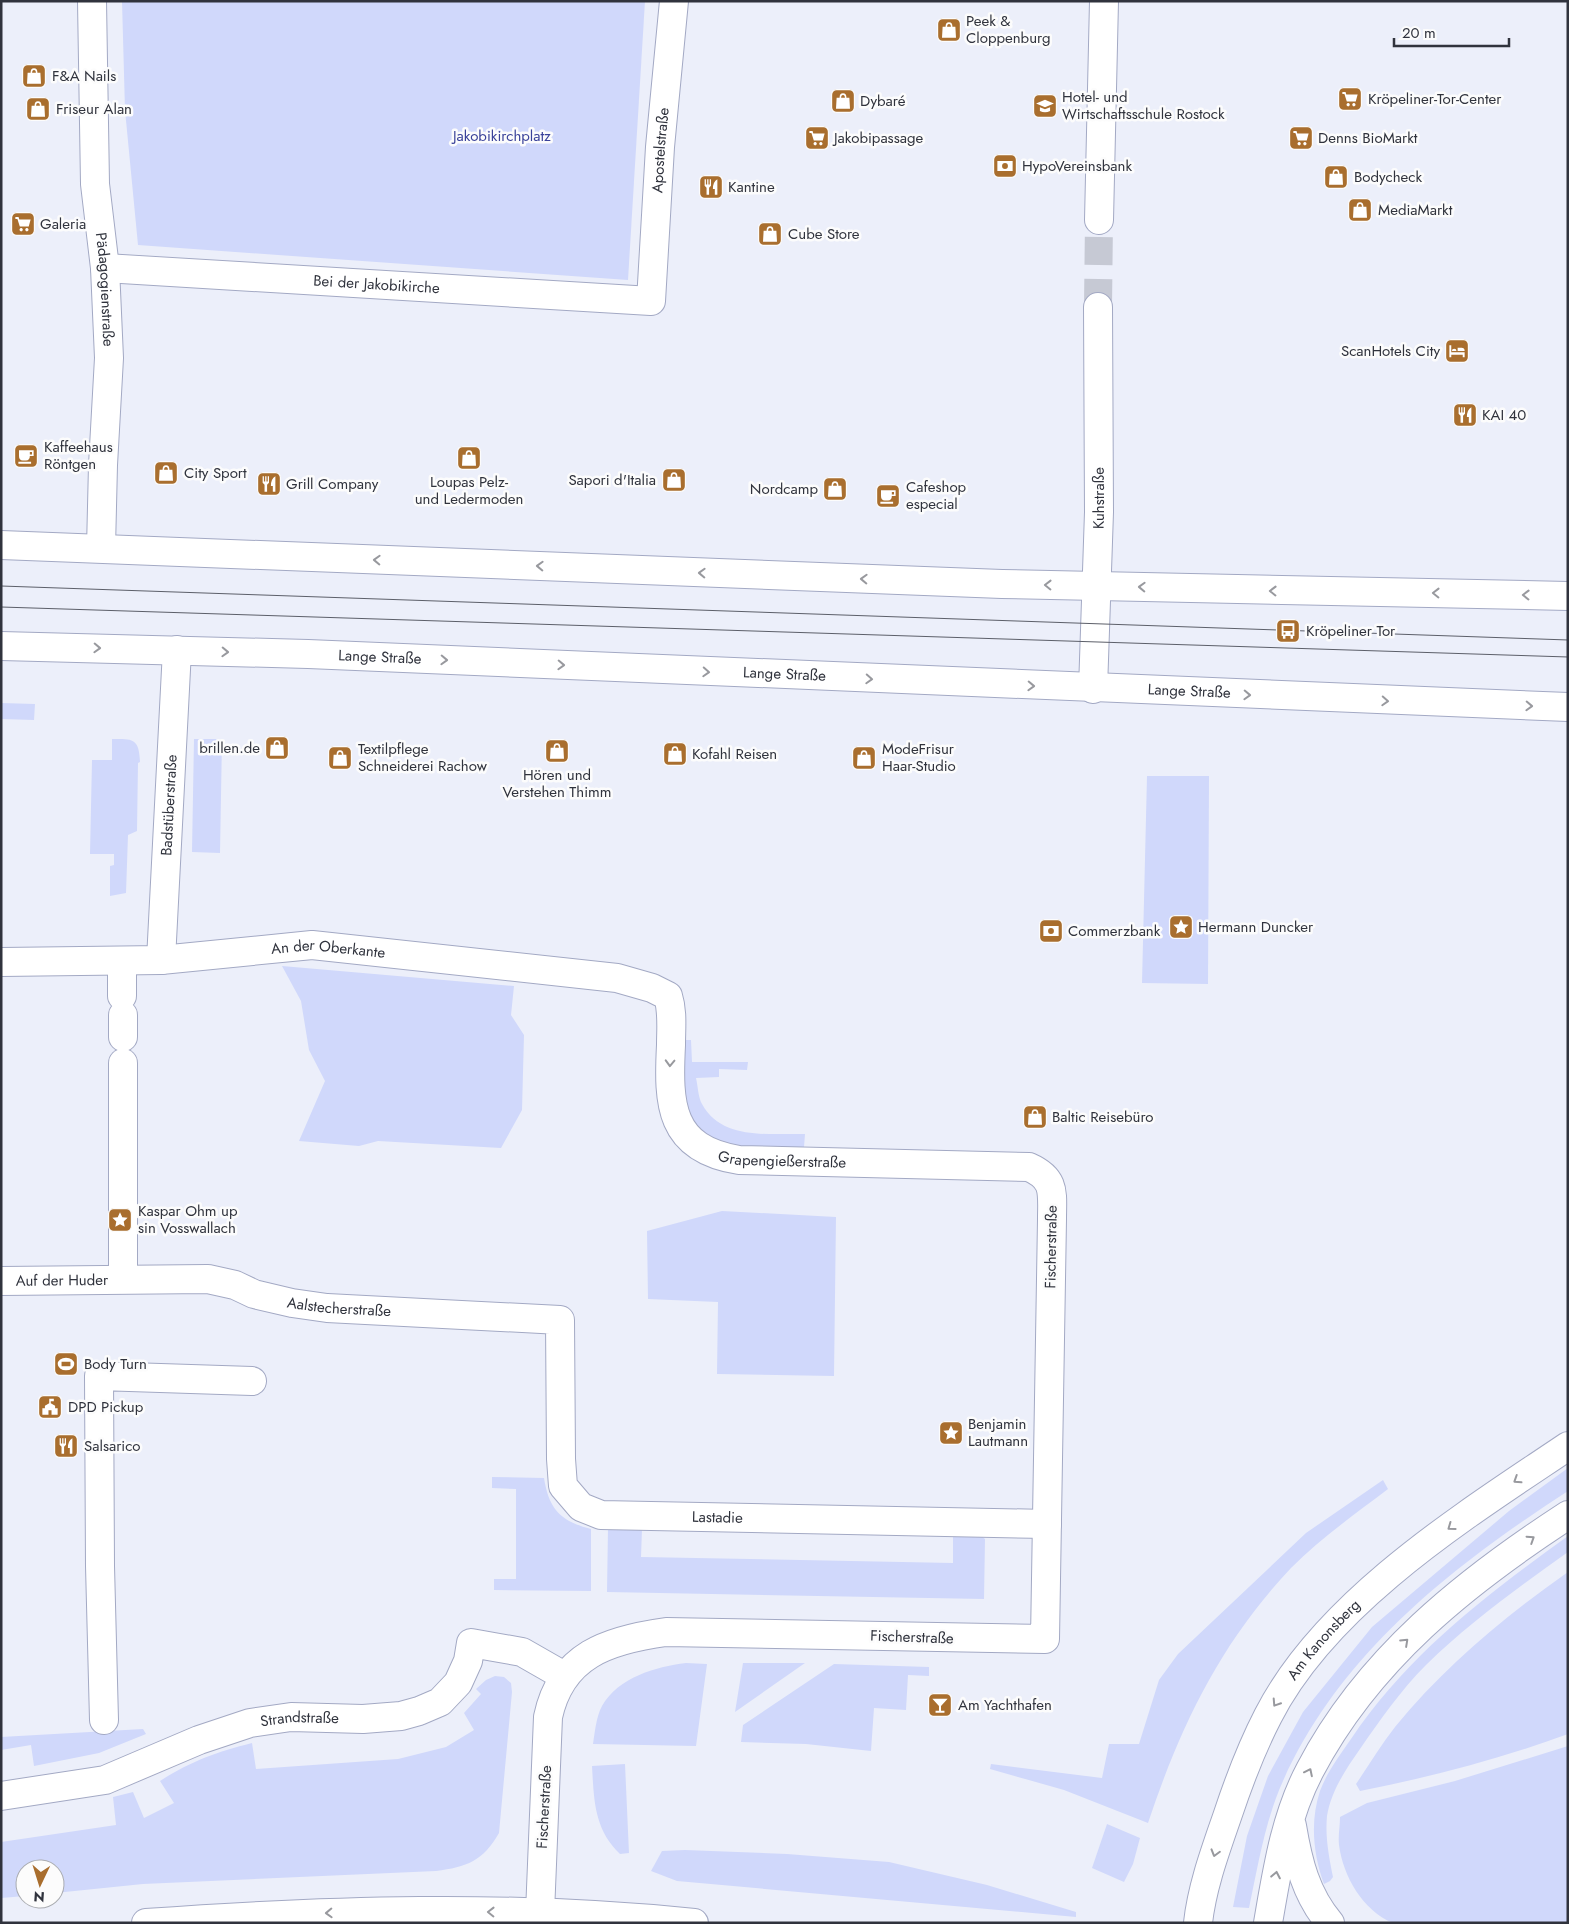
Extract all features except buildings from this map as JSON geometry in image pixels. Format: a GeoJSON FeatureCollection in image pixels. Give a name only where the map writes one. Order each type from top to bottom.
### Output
{"type":"FeatureCollection","features":[{"type":"Feature","properties":{"kind":"street","name":"Pädagogienstraße"},"geometry":{"type":"LineString","coordinates":[[92,1],[95,184],[104,268],[109,358],[101,548]]}},
{"type":"Feature","properties":{"kind":"street","name":"Apostelstraße"},"geometry":{"type":"LineString","coordinates":[[651,301],[660,147],[674,1]]}},
{"type":"Feature","properties":{"kind":"street"},"geometry":{"type":"LineString","coordinates":[[1099,220],[1104,1]]}},
{"type":"Feature","properties":{"kind":"street","name":"Bei der Jakobikirche"},"geometry":{"type":"LineString","coordinates":[[104,268],[651,301]]}},
{"type":"Feature","properties":{"kind":"street","name":"Kuhstraße"},"geometry":{"type":"LineString","coordinates":[[1093,689],[1096,586],[1098,307]]}},
{"type":"Feature","properties":{"kind":"street"},"geometry":{"type":"LineString","coordinates":[[1,544],[749,575],[1096,586],[1568,596]]}},
{"type":"Feature","properties":{"kind":"street","name":"Lange Straße"},"geometry":{"type":"LineString","coordinates":[[1,646],[177,650],[1568,707]]}},
{"type":"Feature","properties":{"kind":"street","name":"Badstüberstraße"},"geometry":{"type":"LineString","coordinates":[[162,960],[177,650]]}},
{"type":"Feature","properties":{"kind":"street","name":"An der Oberkante"},"geometry":{"type":"LineString","coordinates":[[1,962],[162,960],[312,944],[617,978],[652,988]]}},
{"type":"Feature","properties":{"kind":"street"},"geometry":{"type":"LineString","coordinates":[[122,961],[123,1279]]}},
{"type":"Feature","properties":{"kind":"street","name":"Grapengießerstraße"},"geometry":{"type":"LineString","coordinates":[[652,988],[668,996],[672,1014],[669,1084],[672,1107],[682,1130],[696,1146],[714,1156],[739,1160],[1029,1167],[1044,1174]]}},
{"type":"Feature","properties":{"kind":"street","name":"Fischerstraße"},"geometry":{"type":"LineString","coordinates":[[540,1918],[548,1717],[552,1698],[564,1676],[594,1651],[635,1636],[666,1632],[1044,1640],[1052,1205],[1050,1184],[1044,1174]]}},
{"type":"Feature","properties":{"kind":"street","name":"Auf der Huder"},"geometry":{"type":"LineString","coordinates":[[1,1281],[123,1279]]}},
{"type":"Feature","properties":{"kind":"street","name":"Aalstecherstraße"},"geometry":{"type":"LineString","coordinates":[[123,1279],[208,1279],[235,1285],[254,1294],[292,1303],[328,1308],[560,1320]]}},
{"type":"Feature","properties":{"kind":"street","name":"Lastadie"},"geometry":{"type":"LineString","coordinates":[[560,1320],[561,1459],[563,1486],[581,1507],[601,1515],[641,1517],[1047,1524]]}},
{"type":"Feature","properties":{"kind":"street"},"geometry":{"type":"LineString","coordinates":[[104,1720],[100,1566],[99,1376],[252,1381]]}},
{"type":"Feature","properties":{"kind":"street","name":"Am Kanonsberg"},"geometry":{"type":"LineString","coordinates":[[1198,1923],[1215,1852],[1239,1781],[1268,1715],[1316,1645],[1369,1593],[1428,1543],[1490,1498],[1568,1446]]}},
{"type":"Feature","properties":{"kind":"street"},"geometry":{"type":"LineString","coordinates":[[1268,1923],[1290,1817],[1309,1771],[1362,1688],[1396,1650],[1456,1596],[1514,1550],[1568,1515]]}},
{"type":"Feature","properties":{"kind":"street","name":"Strandstraße"},"geometry":{"type":"LineString","coordinates":[[1,1796],[105,1780],[174,1750],[250,1723],[291,1717],[363,1719],[400,1716],[418,1711],[440,1702],[458,1683],[468,1661],[471,1643],[522,1652],[564,1676]]}},
{"type":"Feature","properties":{"kind":"street"},"geometry":{"type":"LineString","coordinates":[[1290,1817],[1303,1877],[1311,1897],[1330,1923]]}},
{"type":"Feature","properties":{"kind":"street"},"geometry":{"type":"LineString","coordinates":[[146,1923],[244,1916],[406,1911],[540,1918],[639,1917],[694,1923]]}},
{"type":"Feature","properties":{"kind":"green space","name":"Jakobikirchplatz"},"geometry":{"type":"Polygon","coordinates":[[[122,1],[645,1],[628,280],[138,245],[125,110],[122,1]]]}},
{"type":"Feature","properties":{"kind":"green space"},"geometry":{"type":"Polygon","coordinates":[[[1,703],[35,704],[34,720],[1,719],[1,703]]]}},
{"type":"Feature","properties":{"kind":"green space"},"geometry":{"type":"Polygon","coordinates":[[[112,739],[125,739],[134,742],[138,748],[140,762],[138,763],[137,831],[128,835],[126,893],[110,896],[110,866],[114,865],[114,854],[90,854],[92,760],[112,760],[112,739]]]}},
{"type":"Feature","properties":{"kind":"green space"},"geometry":{"type":"Polygon","coordinates":[[[194,739],[222,739],[220,853],[192,852],[194,739]]]}},
{"type":"Feature","properties":{"kind":"green space"},"geometry":{"type":"Polygon","coordinates":[[[1147,776],[1209,776],[1208,984],[1142,983],[1147,776]]]}},
{"type":"Feature","properties":{"kind":"green space"},"geometry":{"type":"Polygon","coordinates":[[[282,966],[514,986],[511,1015],[524,1035],[522,1110],[501,1148],[378,1141],[359,1146],[299,1141],[325,1081],[309,1050],[301,1001],[282,966]]]}},
{"type":"Feature","properties":{"kind":"green space"},"geometry":{"type":"Polygon","coordinates":[[[682,1040],[691,1040],[692,1062],[748,1062],[747,1070],[719,1069],[719,1077],[696,1078],[702,1104],[711,1116],[722,1124],[748,1132],[762,1134],[805,1134],[804,1147],[798,1152],[766,1151],[734,1147],[706,1135],[695,1124],[684,1103],[681,1085],[682,1040]]]}},
{"type":"Feature","properties":{"kind":"green space"},"geometry":{"type":"Polygon","coordinates":[[[722,1211],[836,1217],[834,1376],[717,1374],[718,1302],[648,1299],[647,1231],[722,1211]]]}},
{"type":"Feature","properties":{"kind":"green space"},"geometry":{"type":"Polygon","coordinates":[[[1568,1468],[1568,1491],[1525,1519],[1443,1582],[1404,1616],[1368,1653],[1336,1692],[1307,1735],[1283,1781],[1271,1812],[1249,1908],[1233,1907],[1247,1836],[1268,1776],[1303,1712],[1372,1627],[1509,1511],[1568,1468]]]}},
{"type":"Feature","properties":{"kind":"green space"},"geometry":{"type":"Polygon","coordinates":[[[492,1477],[544,1478],[549,1498],[558,1512],[571,1522],[591,1529],[591,1591],[494,1590],[494,1579],[516,1579],[516,1489],[492,1488],[492,1477]]]}},
{"type":"Feature","properties":{"kind":"green space"},"geometry":{"type":"Polygon","coordinates":[[[1383,1480],[1388,1489],[1302,1557],[1243,1626],[1223,1656],[1189,1720],[1160,1788],[1148,1823],[1064,1790],[990,1769],[991,1764],[1102,1778],[1109,1744],[1139,1744],[1159,1680],[1178,1654],[1306,1533],[1383,1480]]]}},
{"type":"Feature","properties":{"kind":"green space"},"geometry":{"type":"Polygon","coordinates":[[[608,1528],[642,1529],[641,1557],[953,1563],[953,1535],[981,1536],[985,1539],[984,1599],[607,1592],[608,1528]]]}},
{"type":"Feature","properties":{"kind":"green space"},"geometry":{"type":"Polygon","coordinates":[[[1568,1536],[1568,1552],[1495,1606],[1442,1650],[1408,1685],[1368,1738],[1340,1781],[1329,1807],[1327,1839],[1333,1877],[1324,1884],[1317,1861],[1314,1838],[1317,1802],[1326,1777],[1351,1739],[1373,1708],[1423,1653],[1478,1604],[1568,1536]]]}},
{"type":"Feature","properties":{"kind":"green space"},"geometry":{"type":"Polygon","coordinates":[[[1568,1572],[1568,1734],[1465,1767],[1360,1791],[1356,1784],[1395,1727],[1414,1705],[1454,1663],[1498,1625],[1568,1572]]]}},
{"type":"Feature","properties":{"kind":"green space"},"geometry":{"type":"Polygon","coordinates":[[[686,1663],[707,1664],[696,1746],[593,1744],[600,1710],[609,1696],[618,1688],[639,1675],[662,1667],[686,1663]]]}},
{"type":"Feature","properties":{"kind":"green space"},"geometry":{"type":"Polygon","coordinates":[[[743,1663],[805,1663],[735,1712],[743,1663]]]}},
{"type":"Feature","properties":{"kind":"green space"},"geometry":{"type":"Polygon","coordinates":[[[834,1664],[929,1667],[929,1676],[908,1675],[906,1710],[874,1708],[871,1751],[806,1744],[741,1742],[743,1725],[834,1664]]]}},
{"type":"Feature","properties":{"kind":"green space"},"geometry":{"type":"Polygon","coordinates":[[[495,1676],[504,1677],[511,1683],[512,1692],[499,1833],[487,1850],[465,1865],[436,1871],[143,1884],[65,1892],[65,1859],[15,1859],[15,1897],[1,1898],[1,1842],[116,1825],[113,1797],[133,1792],[144,1818],[174,1803],[160,1781],[204,1758],[252,1743],[256,1769],[398,1759],[446,1747],[474,1730],[464,1713],[481,1694],[476,1689],[486,1680],[495,1676]]]}},
{"type":"Feature","properties":{"kind":"green space"},"geometry":{"type":"Polygon","coordinates":[[[143,1729],[146,1734],[99,1753],[34,1766],[31,1745],[1,1750],[1,1737],[143,1729]]]}},
{"type":"Feature","properties":{"kind":"green space"},"geometry":{"type":"Polygon","coordinates":[[[1568,1746],[1568,1923],[1393,1923],[1372,1910],[1356,1891],[1341,1857],[1339,1842],[1340,1817],[1367,1803],[1455,1781],[1568,1746]]]}},
{"type":"Feature","properties":{"kind":"green space"},"geometry":{"type":"Polygon","coordinates":[[[625,1764],[629,1853],[620,1854],[611,1844],[600,1824],[595,1802],[592,1766],[625,1764]]]}},
{"type":"Feature","properties":{"kind":"green space"},"geometry":{"type":"Polygon","coordinates":[[[1107,1824],[1140,1838],[1133,1864],[1124,1882],[1092,1868],[1107,1824]]]}},
{"type":"Feature","properties":{"kind":"green space"},"geometry":{"type":"Polygon","coordinates":[[[685,1850],[787,1854],[889,1862],[987,1885],[1076,1912],[1076,1917],[677,1881],[651,1871],[662,1851],[685,1850]]]}},
{"type":"Feature","properties":{"kind":"tunnel"},"geometry":{"type":"LineString","coordinates":[[1098,307],[1099,220]]}},
{"type":"Feature","properties":{"kind":"tram line"},"geometry":{"type":"LineString","coordinates":[[1,586],[1568,640]]}},
{"type":"Feature","properties":{"kind":"tram line"},"geometry":{"type":"LineString","coordinates":[[1,607],[1568,657]]}},
{"type":"Feature","properties":{"kind":"place","name":"Peek & Cloppenburg"},"geometry":{"type":"Point","coordinates":[949,30]}},
{"type":"Feature","properties":{"kind":"place","name":"F&A Nails"},"geometry":{"type":"Point","coordinates":[34,76]}},
{"type":"Feature","properties":{"kind":"place","name":"Kröpeliner-Tor-Center"},"geometry":{"type":"Point","coordinates":[1350,99]}},
{"type":"Feature","properties":{"kind":"place","name":"Dybaré"},"geometry":{"type":"Point","coordinates":[843,101]}},
{"type":"Feature","properties":{"kind":"place","name":"Hotel- und Wirtschaftsschule Rostock"},"geometry":{"type":"Point","coordinates":[1045,106]}},
{"type":"Feature","properties":{"kind":"place","name":"Friseur Alan"},"geometry":{"type":"Point","coordinates":[38,109]}},
{"type":"Feature","properties":{"kind":"place","name":"Jakobipassage"},"geometry":{"type":"Point","coordinates":[817,138]}},
{"type":"Feature","properties":{"kind":"place","name":"Denns BioMarkt"},"geometry":{"type":"Point","coordinates":[1301,138]}},
{"type":"Feature","properties":{"kind":"place","name":"HypoVereinsbank"},"geometry":{"type":"Point","coordinates":[1005,166]}},
{"type":"Feature","properties":{"kind":"place","name":"Bodycheck"},"geometry":{"type":"Point","coordinates":[1336,177]}},
{"type":"Feature","properties":{"kind":"place","name":"Kantine"},"geometry":{"type":"Point","coordinates":[711,187]}},
{"type":"Feature","properties":{"kind":"place","name":"MediaMarkt"},"geometry":{"type":"Point","coordinates":[1360,210]}},
{"type":"Feature","properties":{"kind":"place","name":"Galeria"},"geometry":{"type":"Point","coordinates":[23,224]}},
{"type":"Feature","properties":{"kind":"place","name":"Cube Store"},"geometry":{"type":"Point","coordinates":[770,234]}},
{"type":"Feature","properties":{"kind":"place","name":"ScanHotels City"},"geometry":{"type":"Point","coordinates":[1457,351]}},
{"type":"Feature","properties":{"kind":"place","name":"KAI 40"},"geometry":{"type":"Point","coordinates":[1465,415]}},
{"type":"Feature","properties":{"kind":"place","name":"Kaffeehaus Röntgen"},"geometry":{"type":"Point","coordinates":[26,456]}},
{"type":"Feature","properties":{"kind":"place","name":"Loupas Pelz- und Ledermoden"},"geometry":{"type":"Point","coordinates":[469,458]}},
{"type":"Feature","properties":{"kind":"place","name":"City Sport"},"geometry":{"type":"Point","coordinates":[166,473]}},
{"type":"Feature","properties":{"kind":"place","name":"Sapori d'Italia"},"geometry":{"type":"Point","coordinates":[674,480]}},
{"type":"Feature","properties":{"kind":"place","name":"Grill Company"},"geometry":{"type":"Point","coordinates":[269,484]}},
{"type":"Feature","properties":{"kind":"place","name":"Nordcamp"},"geometry":{"type":"Point","coordinates":[835,489]}},
{"type":"Feature","properties":{"kind":"place","name":"Cafeshop especial"},"geometry":{"type":"Point","coordinates":[888,496]}},
{"type":"Feature","properties":{"kind":"place","name":"Kröpeliner Tor"},"geometry":{"type":"Point","coordinates":[1288,631]}},
{"type":"Feature","properties":{"kind":"place","name":"brillen.de"},"geometry":{"type":"Point","coordinates":[277,748]}},
{"type":"Feature","properties":{"kind":"place","name":"Hören und Verstehen Thimm"},"geometry":{"type":"Point","coordinates":[557,751]}},
{"type":"Feature","properties":{"kind":"place","name":"Kofahl Reisen"},"geometry":{"type":"Point","coordinates":[675,754]}},
{"type":"Feature","properties":{"kind":"place","name":"Textilpflege Schneiderei Rachow"},"geometry":{"type":"Point","coordinates":[340,758]}},
{"type":"Feature","properties":{"kind":"place","name":"ModeFrisur Haar-Studio"},"geometry":{"type":"Point","coordinates":[864,758]}},
{"type":"Feature","properties":{"kind":"place","name":"Hermann Duncker"},"geometry":{"type":"Point","coordinates":[1181,927]}},
{"type":"Feature","properties":{"kind":"place","name":"Commerzbank"},"geometry":{"type":"Point","coordinates":[1051,931]}},
{"type":"Feature","properties":{"kind":"place","name":"Baltic Reisebüro"},"geometry":{"type":"Point","coordinates":[1035,1117]}},
{"type":"Feature","properties":{"kind":"place","name":"Kaspar Ohm up sin Vosswallach"},"geometry":{"type":"Point","coordinates":[120,1220]}},
{"type":"Feature","properties":{"kind":"place","name":"Body Turn"},"geometry":{"type":"Point","coordinates":[66,1364]}},
{"type":"Feature","properties":{"kind":"place","name":"DPD Pickup"},"geometry":{"type":"Point","coordinates":[50,1407]}},
{"type":"Feature","properties":{"kind":"place","name":"Benjamin Lautmann"},"geometry":{"type":"Point","coordinates":[951,1433]}},
{"type":"Feature","properties":{"kind":"place","name":"Salsarico"},"geometry":{"type":"Point","coordinates":[66,1446]}},
{"type":"Feature","properties":{"kind":"place","name":"Am Yachthafen"},"geometry":{"type":"Point","coordinates":[940,1705]}}]}
